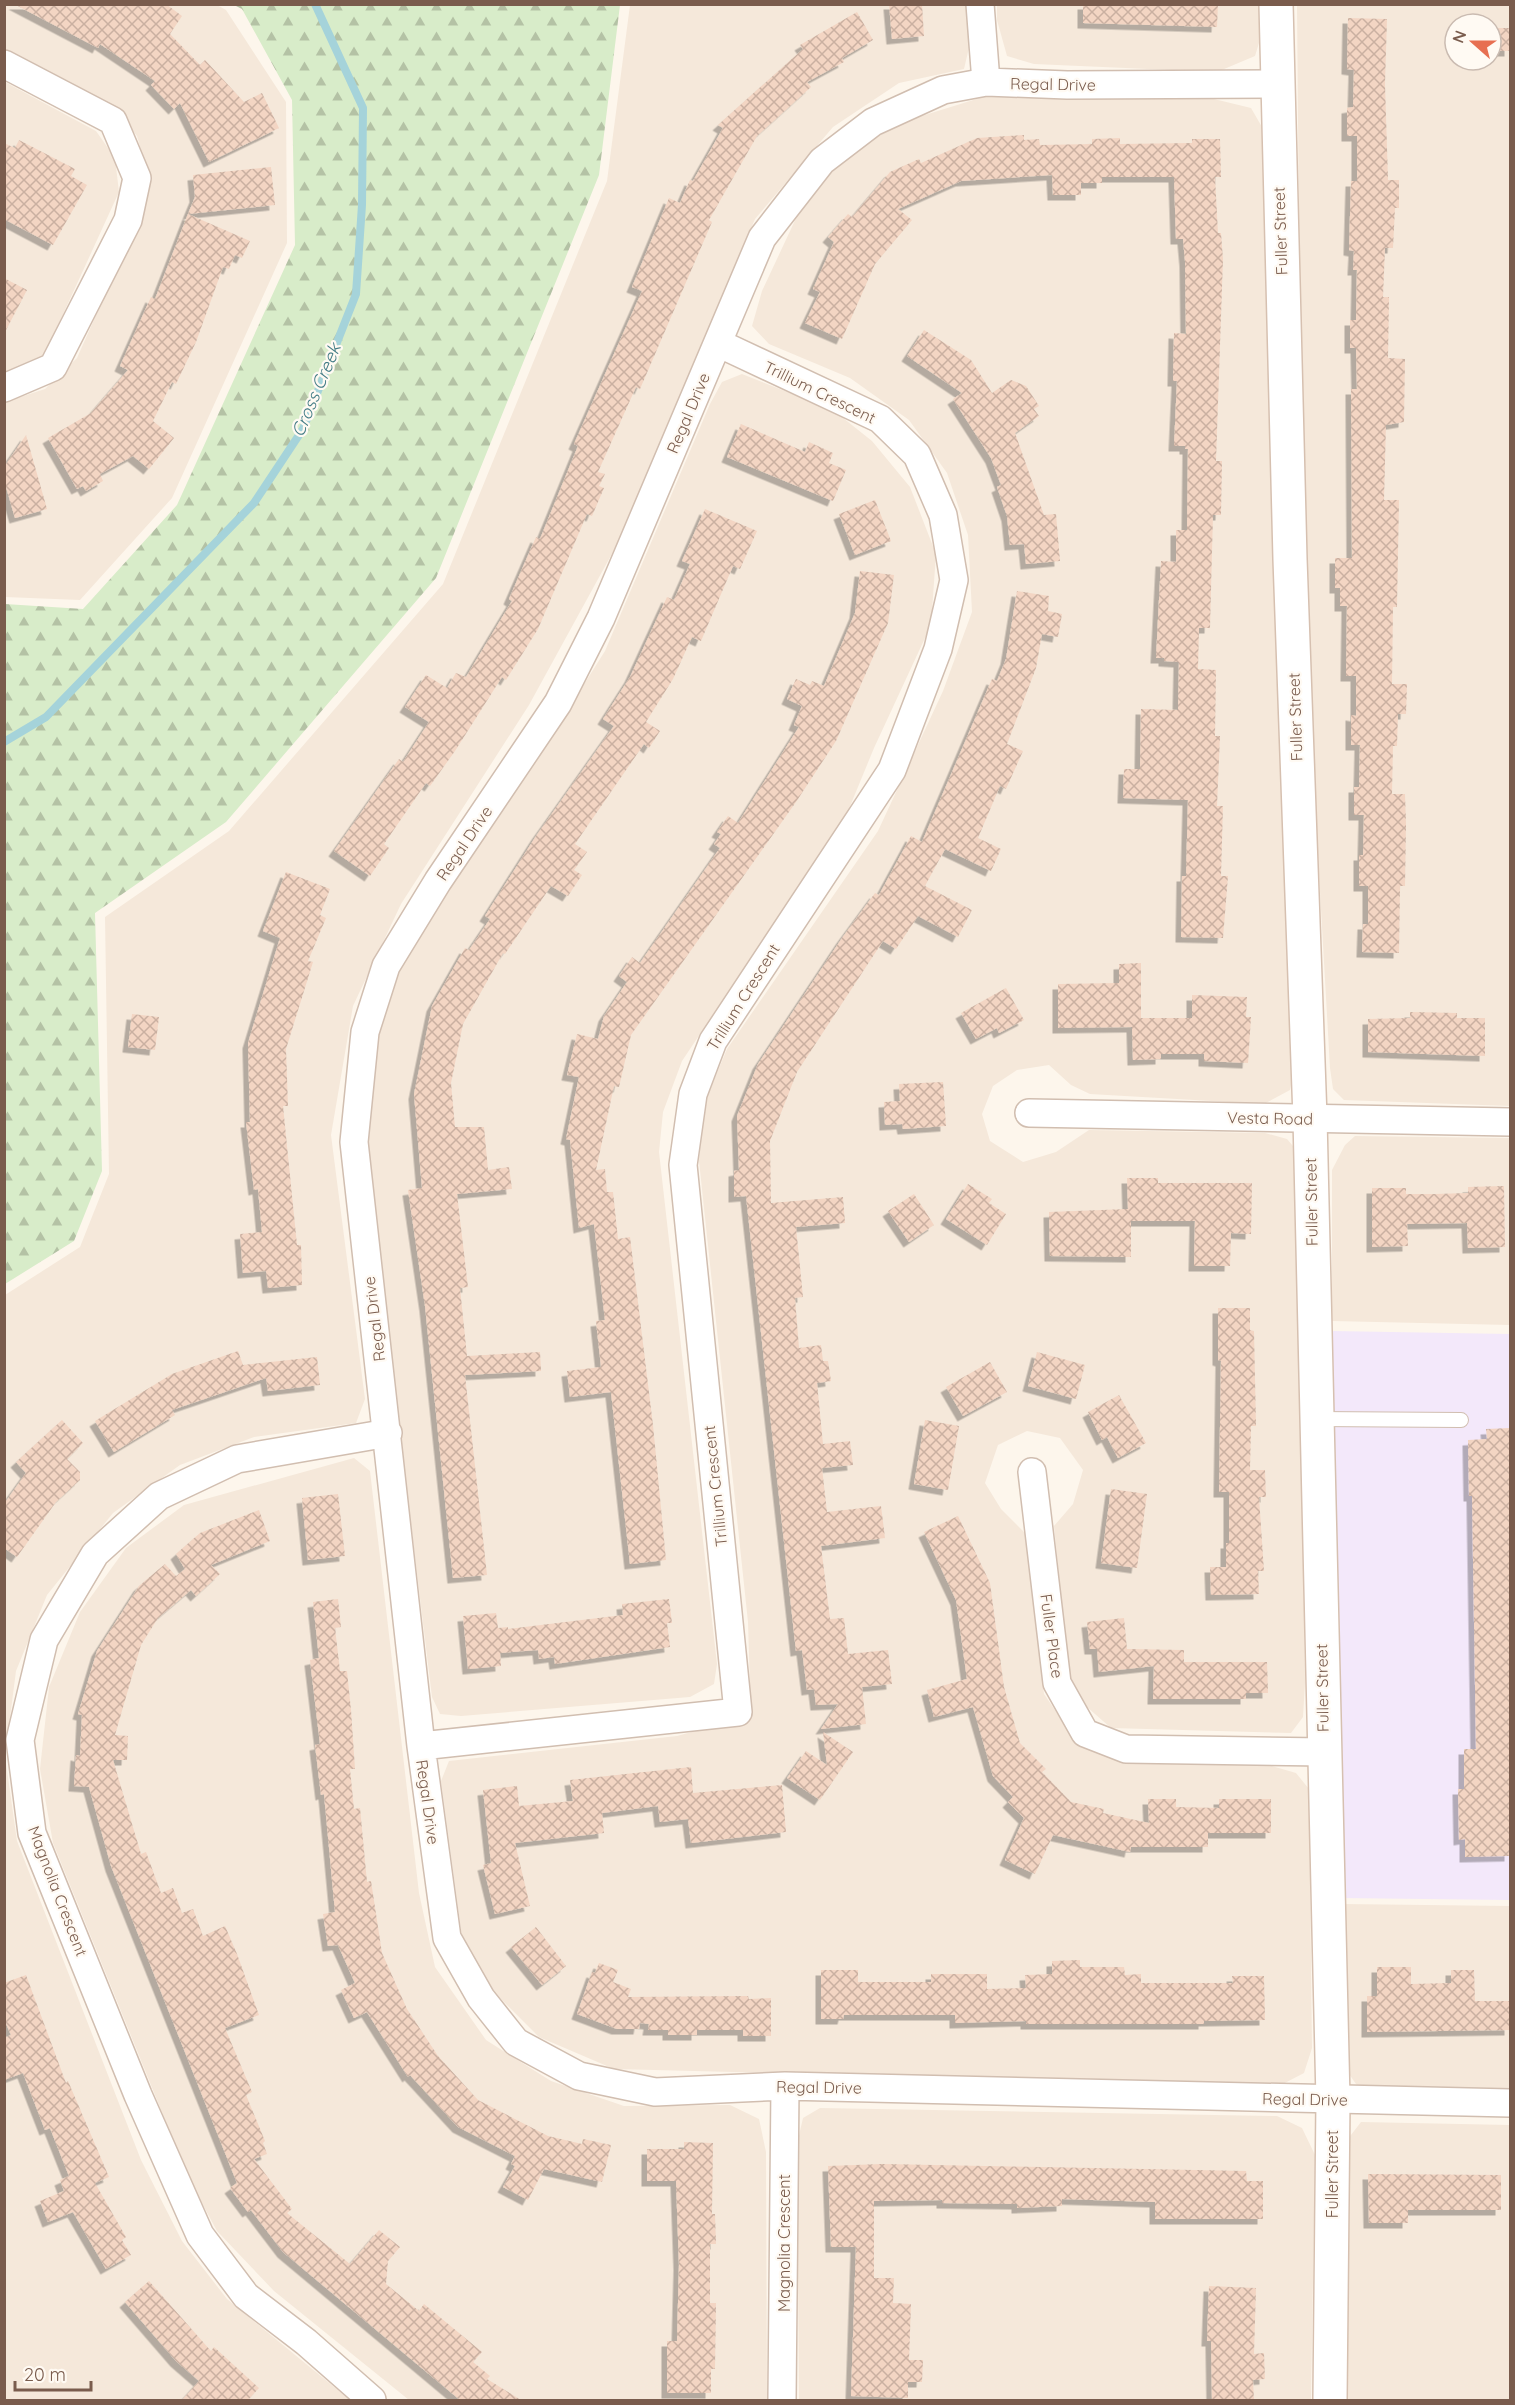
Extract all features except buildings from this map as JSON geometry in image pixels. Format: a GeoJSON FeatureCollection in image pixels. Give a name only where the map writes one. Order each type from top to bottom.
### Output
{"type":"FeatureCollection","features":[{"type":"Feature","properties":{"kind":"street"},"geometry":{"type":"LineString","coordinates":[[980,4],[986,82]]}},
{"type":"Feature","properties":{"kind":"street","name":"Fuller Street"},"geometry":{"type":"LineString","coordinates":[[1276,4],[1276,84],[1310,1118],[1333,2100],[1330,2400]]}},
{"type":"Feature","properties":{"kind":"street"},"geometry":{"type":"LineString","coordinates":[[4,64],[113,122],[137,178],[128,220],[53,367],[4,388]]}},
{"type":"Feature","properties":{"kind":"street","name":"Regal Drive"},"geometry":{"type":"LineString","coordinates":[[1276,84],[1067,85],[986,82],[943,90],[873,122],[822,161],[762,238],[601,618],[558,703],[438,881],[392,956],[365,1032],[354,1142],[421,1746],[447,1938],[481,1998],[516,2042],[579,2076],[655,2092],[785,2086],[1510,2103]]}},
{"type":"Feature","properties":{"kind":"street","name":"Trillium Crescent"},"geometry":{"type":"LineString","coordinates":[[421,1746],[738,1712],[683,1165],[693,1094],[713,1041],[892,770],[938,649],[954,580],[944,515],[917,455],[880,420],[718,343]]}},
{"type":"Feature","properties":{"kind":"street","name":"Vesta Road"},"geometry":{"type":"LineString","coordinates":[[1029,1113],[1510,1122]]}},
{"type":"Feature","properties":{"kind":"street","name":"Magnolia Crescent"},"geometry":{"type":"LineString","coordinates":[[372,2400],[306,2342],[246,2296],[200,2235],[138,2095],[32,1833],[20,1740],[44,1640],[95,1554],[159,1496],[237,1459],[388,1433]]}},
{"type":"Feature","properties":{"kind":"street","name":"Fuller Place"},"geometry":{"type":"LineString","coordinates":[[1032,1472],[1057,1683],[1085,1733],[1126,1749],[1324,1752]]}},
{"type":"Feature","properties":{"kind":"street","name":"Magnolia Crescent"},"geometry":{"type":"LineString","coordinates":[[782,2400],[785,2086]]}},
{"type":"Feature","properties":{"kind":"lane"},"geometry":{"type":"LineString","coordinates":[[1316,1419],[1461,1420]]}},
{"type":"Feature","properties":{"kind":"shaded area"},"geometry":{"type":"Polygon","coordinates":[[[5,5],[217,5],[226,10],[286,102],[287,243],[172,498],[80,600],[5,597],[5,402],[45,389],[77,358],[141,214],[148,175],[137,136],[113,108],[5,50],[5,5]]]}},
{"type":"Feature","properties":{"kind":"shaded area"},"geometry":{"type":"Polygon","coordinates":[[[630,5],[966,5],[971,39],[964,69],[899,83],[833,127],[755,219],[620,539],[529,705],[401,904],[353,1006],[331,1135],[365,1399],[356,1423],[254,1437],[180,1465],[113,1513],[47,1595],[16,1671],[5,1756],[5,1295],[80,1247],[109,1174],[105,917],[229,831],[443,584],[607,181],[630,5]]]}},
{"type":"Feature","properties":{"kind":"shaded area"},"geometry":{"type":"Polygon","coordinates":[[[997,5],[1263,5],[1263,30],[1255,56],[1217,72],[1034,64],[1007,56],[997,20],[997,5]]]}},
{"type":"Feature","properties":{"kind":"shaded area"},"geometry":{"type":"Polygon","coordinates":[[[1297,5],[1510,5],[1510,1106],[1344,1100],[1333,1089],[1302,573],[1297,5]]]}},
{"type":"Feature","properties":{"kind":"shaded area"},"geometry":{"type":"Polygon","coordinates":[[[5,82],[96,131],[115,158],[119,192],[43,358],[5,376],[5,82]]]}},
{"type":"Feature","properties":{"kind":"shaded area"},"geometry":{"type":"Polygon","coordinates":[[[983,97],[1214,99],[1251,108],[1262,127],[1295,1063],[1290,1090],[1264,1104],[1090,1094],[1071,1085],[1049,1065],[1017,1070],[993,1086],[982,1114],[990,1141],[1023,1162],[1056,1152],[1089,1130],[1265,1133],[1287,1139],[1298,1152],[1305,1683],[1303,1717],[1291,1733],[1111,1728],[1087,1707],[1069,1678],[1054,1526],[1073,1504],[1083,1470],[1060,1438],[1027,1431],[998,1445],[985,1483],[1001,1509],[1027,1535],[1044,1694],[1076,1741],[1265,1764],[1296,1773],[1309,1789],[1312,2048],[1304,2073],[1279,2086],[614,2069],[539,2037],[495,1993],[462,1937],[441,1781],[449,1761],[677,1736],[721,1724],[750,1687],[748,1622],[699,1161],[702,1109],[727,1049],[878,831],[943,691],[972,612],[968,535],[947,473],[909,420],[850,378],[769,344],[752,326],[762,291],[798,214],[840,162],[899,123],[983,97]]]}},
{"type":"Feature","properties":{"kind":"shaded area"},"geometry":{"type":"Polygon","coordinates":[[[742,374],[833,410],[872,441],[910,487],[936,554],[931,625],[874,748],[846,816],[682,1061],[663,1112],[659,1152],[717,1664],[714,1684],[690,1697],[461,1716],[440,1714],[432,1697],[369,1177],[366,1105],[380,1018],[409,948],[552,735],[605,651],[710,404],[722,382],[742,374]]]}},
{"type":"Feature","properties":{"kind":"shaded area"},"geometry":{"type":"Polygon","coordinates":[[[1355,1136],[1510,1138],[1510,1325],[1332,1321],[1332,1170],[1345,1145],[1355,1136]]]}},
{"type":"Feature","properties":{"kind":"shaded area"},"geometry":{"type":"Polygon","coordinates":[[[1332,1331],[1510,1334],[1510,1900],[1339,1898],[1332,1331]]]}},
{"type":"Feature","properties":{"kind":"shaded area"},"geometry":{"type":"Polygon","coordinates":[[[354,1458],[370,1471],[419,1893],[435,1967],[486,2040],[551,2081],[624,2106],[730,2105],[759,2119],[766,2152],[767,2400],[409,2400],[274,2291],[217,2231],[189,2179],[53,1843],[40,1769],[49,1687],[80,1612],[126,1548],[184,1505],[354,1458]]]}},
{"type":"Feature","properties":{"kind":"shaded area"},"geometry":{"type":"Polygon","coordinates":[[[5,1756],[17,1841],[141,2160],[182,2241],[227,2299],[350,2400],[5,2400],[5,1756]]]}},
{"type":"Feature","properties":{"kind":"shaded area"},"geometry":{"type":"Polygon","coordinates":[[[1342,1904],[1510,1906],[1510,2091],[1366,2089],[1356,2084],[1347,2071],[1342,1904]]]}},
{"type":"Feature","properties":{"kind":"shaded area"},"geometry":{"type":"Polygon","coordinates":[[[820,2108],[1277,2116],[1302,2128],[1315,2155],[1311,2400],[799,2400],[797,2144],[803,2118],[820,2108]]]}},
{"type":"Feature","properties":{"kind":"shaded area"},"geometry":{"type":"Polygon","coordinates":[[[1361,2122],[1510,2125],[1510,2400],[1343,2400],[1344,2144],[1361,2122]]]}},
{"type":"Feature","properties":{"kind":"green space"},"geometry":{"type":"Polygon","coordinates":[[[234,5],[620,5],[599,175],[436,578],[226,822],[95,913],[102,1171],[74,1241],[5,1284],[5,604],[83,609],[177,505],[295,245],[292,100],[242,9],[234,5]]]}},
{"type":"Feature","properties":{"kind":"waterway","name":"Cross Creek"},"geometry":{"type":"LineString","coordinates":[[4,742],[46,717],[254,503],[303,429],[356,294],[362,205],[363,108],[315,4]]}}]}
